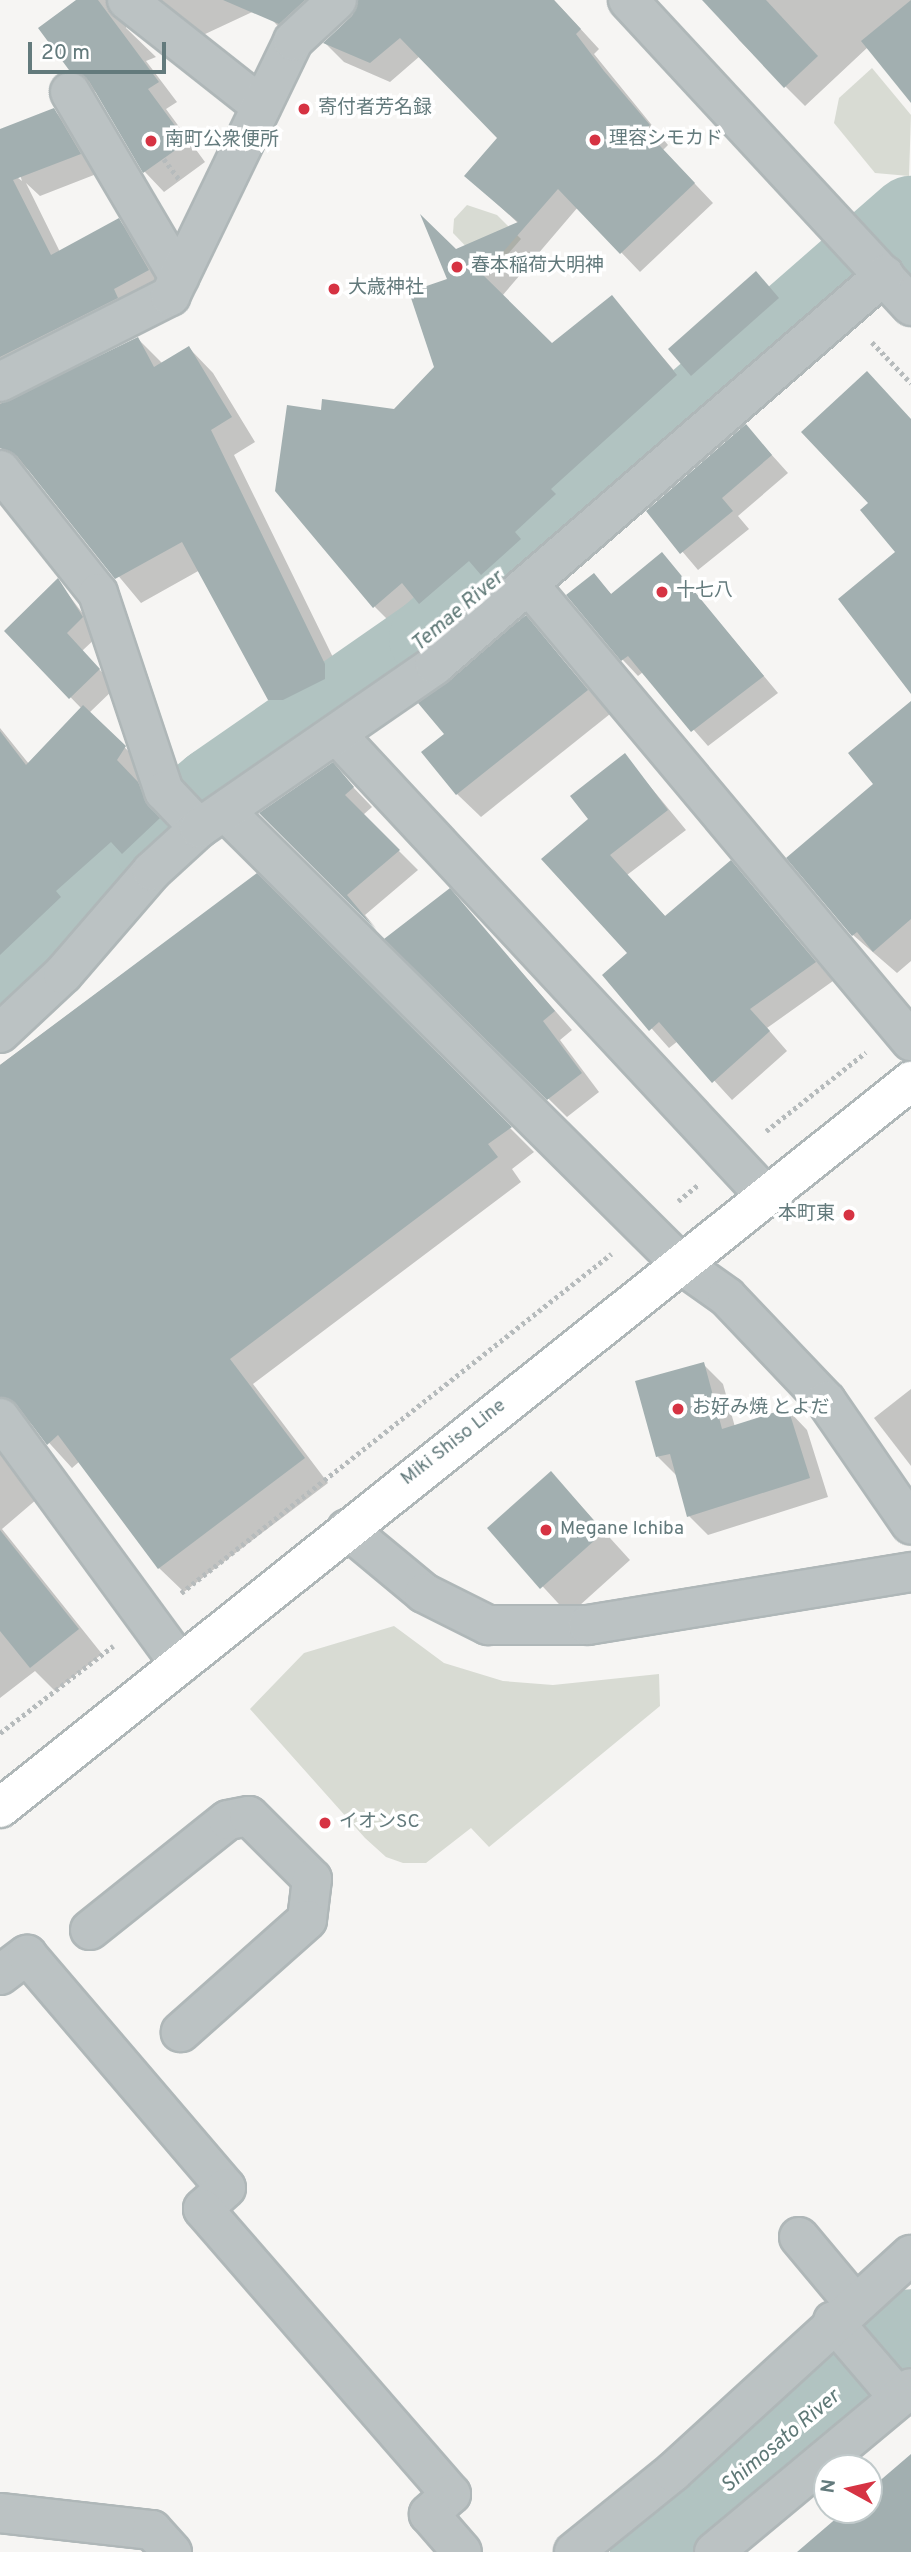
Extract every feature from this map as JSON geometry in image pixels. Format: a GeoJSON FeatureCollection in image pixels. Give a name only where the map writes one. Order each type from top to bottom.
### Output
{"type":"FeatureCollection","features":[{"type":"Feature","properties":{"kind":"main road","name":"Miki Shiso Line"},"geometry":{"type":"LineString","coordinates":[[0,1808],[911,1081]]}},
{"type":"Feature","properties":{"kind":"street"},"geometry":{"type":"LineString","coordinates":[[127,0],[261,106]]}},
{"type":"Feature","properties":{"kind":"street"},"geometry":{"type":"LineString","coordinates":[[0,382],[170,296],[293,41],[337,0]]}},
{"type":"Feature","properties":{"kind":"street"},"geometry":{"type":"LineString","coordinates":[[0,1033],[63,974],[152,872],[212,819],[435,665],[529,586],[840,309],[902,290],[628,0]]}},
{"type":"Feature","properties":{"kind":"street"},"geometry":{"type":"LineString","coordinates":[[70,92],[179,277]]}},
{"type":"Feature","properties":{"kind":"street"},"geometry":{"type":"LineString","coordinates":[[0,470],[97,593],[164,791],[212,819],[682,1265],[727,1297],[826,1401],[911,1524]]}},
{"type":"Feature","properties":{"kind":"street"},"geometry":{"type":"LineString","coordinates":[[529,586],[905,1034]]}},
{"type":"Feature","properties":{"kind":"street"},"geometry":{"type":"LineString","coordinates":[[337,735],[766,1196]]}},
{"type":"Feature","properties":{"kind":"street"},"geometry":{"type":"LineString","coordinates":[[0,1418],[180,1664]]}},
{"type":"Feature","properties":{"kind":"street"},"geometry":{"type":"LineString","coordinates":[[347,1529],[424,1593],[488,1625],[588,1625],[911,1572]]}},
{"type":"Feature","properties":{"kind":"street"},"geometry":{"type":"LineString","coordinates":[[90,1930],[228,1820],[249,1816],[312,1880],[313,1900],[307,1920],[181,2032]]}},
{"type":"Feature","properties":{"kind":"street"},"geometry":{"type":"LineString","coordinates":[[0,1975],[27,1955],[226,2188],[203,2209],[451,2494],[429,2514],[462,2552]]}},
{"type":"Feature","properties":{"kind":"street"},"geometry":{"type":"LineString","coordinates":[[714,2552],[905,2393],[844,2313],[799,2237]]}},
{"type":"Feature","properties":{"kind":"street"},"geometry":{"type":"LineString","coordinates":[[574,2552],[673,2472],[844,2313],[911,2255]]}},
{"type":"Feature","properties":{"kind":"street"},"geometry":{"type":"LineString","coordinates":[[0,2513],[152,2530],[172,2552]]}},
{"type":"Feature","properties":{"kind":"path"},"geometry":{"type":"LineString","coordinates":[[840,309],[911,383]]}},
{"type":"Feature","properties":{"kind":"path"},"geometry":{"type":"LineString","coordinates":[[0,1733],[731,1158],[905,1034]]}},
{"type":"Feature","properties":{"kind":"shaded area"},"geometry":{"type":"Polygon","coordinates":[[[872,68],[911,115],[909,176],[875,173],[834,123],[839,98],[872,68]]]}},
{"type":"Feature","properties":{"kind":"shaded area"},"geometry":{"type":"Polygon","coordinates":[[[467,205],[497,215],[521,239],[508,254],[493,262],[478,259],[453,233],[454,219],[467,205]]]}},
{"type":"Feature","properties":{"kind":"shaded area"},"geometry":{"type":"Polygon","coordinates":[[[394,1626],[444,1663],[503,1681],[553,1685],[659,1674],[660,1706],[489,1847],[471,1828],[426,1863],[403,1863],[386,1857],[365,1838],[250,1709],[304,1653],[394,1626]]]}},
{"type":"Feature","properties":{"kind":"building"},"geometry":{"type":"Polygon","coordinates":[[[76,0],[98,0],[159,82],[148,89],[187,142],[143,173],[89,81],[69,70],[38,28],[76,0]]]}},
{"type":"Feature","properties":{"kind":"building"},"geometry":{"type":"Polygon","coordinates":[[[223,0],[305,0],[279,24],[223,0]]]}},
{"type":"Feature","properties":{"kind":"building"},"geometry":{"type":"Polygon","coordinates":[[[358,0],[554,0],[581,29],[576,34],[650,125],[645,130],[695,183],[620,254],[558,189],[483,275],[552,343],[612,295],[677,375],[551,489],[556,494],[515,532],[521,539],[481,575],[469,561],[419,604],[402,583],[373,608],[275,491],[287,405],[321,410],[322,399],[394,409],[434,367],[409,292],[447,279],[420,214],[456,249],[518,222],[464,176],[497,138],[400,38],[370,63],[323,43],[352,16],[358,0]]]}},
{"type":"Feature","properties":{"kind":"building"},"geometry":{"type":"Polygon","coordinates":[[[702,0],[766,0],[818,56],[784,88],[702,0]]]}},
{"type":"Feature","properties":{"kind":"building"},"geometry":{"type":"Polygon","coordinates":[[[911,0],[911,103],[861,41],[911,0]]]}},
{"type":"Feature","properties":{"kind":"building"},"geometry":{"type":"Polygon","coordinates":[[[54,108],[81,154],[13,180],[51,255],[119,218],[149,270],[114,289],[118,298],[0,357],[0,129],[54,108]]]}},
{"type":"Feature","properties":{"kind":"building"},"geometry":{"type":"Polygon","coordinates":[[[756,271],[779,298],[691,376],[668,349],[756,271]]]}},
{"type":"Feature","properties":{"kind":"building"},"geometry":{"type":"Polygon","coordinates":[[[138,337],[154,367],[189,346],[232,417],[211,430],[325,664],[325,679],[283,700],[268,700],[182,542],[115,579],[17,456],[0,448],[0,404],[138,337]]]}},
{"type":"Feature","properties":{"kind":"building"},"geometry":{"type":"Polygon","coordinates":[[[867,371],[911,419],[911,694],[838,599],[895,552],[860,510],[868,503],[801,432],[867,371]]]}},
{"type":"Feature","properties":{"kind":"building"},"geometry":{"type":"Polygon","coordinates":[[[746,424],[772,455],[722,498],[733,511],[680,554],[646,511],[746,424]]]}},
{"type":"Feature","properties":{"kind":"building"},"geometry":{"type":"Polygon","coordinates":[[[662,552],[764,676],[691,732],[628,656],[621,661],[566,595],[594,573],[611,594],[662,552]]]}},
{"type":"Feature","properties":{"kind":"building"},"geometry":{"type":"Polygon","coordinates":[[[58,578],[83,617],[67,633],[100,669],[69,699],[4,631],[58,578]]]}},
{"type":"Feature","properties":{"kind":"building"},"geometry":{"type":"Polygon","coordinates":[[[526,615],[588,690],[456,795],[421,752],[444,734],[418,703],[526,615]]]}},
{"type":"Feature","properties":{"kind":"building"},"geometry":{"type":"Polygon","coordinates":[[[911,701],[911,919],[873,952],[857,932],[852,936],[786,858],[873,784],[848,753],[911,701]]]}},
{"type":"Feature","properties":{"kind":"building"},"geometry":{"type":"Polygon","coordinates":[[[83,705],[126,746],[117,760],[138,782],[148,806],[160,818],[122,854],[111,842],[56,891],[61,897],[0,955],[0,731],[26,765],[83,705]]]}},
{"type":"Feature","properties":{"kind":"building"},"geometry":{"type":"Polygon","coordinates":[[[625,753],[668,810],[610,855],[665,916],[731,860],[816,962],[750,1009],[770,1031],[712,1083],[659,1022],[649,1031],[602,975],[627,953],[541,859],[588,819],[570,796],[625,753]]]}},
{"type":"Feature","properties":{"kind":"building"},"geometry":{"type":"Polygon","coordinates":[[[333,762],[354,787],[345,795],[400,850],[347,895],[377,931],[259,813],[333,762]]]}},
{"type":"Feature","properties":{"kind":"building"},"geometry":{"type":"Polygon","coordinates":[[[257,873],[512,1127],[488,1144],[498,1157],[230,1359],[305,1458],[158,1569],[58,1435],[47,1445],[17,1405],[0,1397],[0,1065],[257,873]]]}},
{"type":"Feature","properties":{"kind":"building"},"geometry":{"type":"Polygon","coordinates":[[[450,888],[555,1011],[543,1021],[582,1073],[547,1100],[384,939],[450,888]]]}},
{"type":"Feature","properties":{"kind":"building"},"geometry":{"type":"Polygon","coordinates":[[[704,1362],[722,1429],[788,1408],[810,1478],[687,1517],[670,1454],[656,1457],[635,1381],[704,1362]]]}},
{"type":"Feature","properties":{"kind":"building","name":"Megane Ichiba"},"geometry":{"type":"Polygon","coordinates":[[[551,1471],[604,1532],[540,1589],[487,1528],[551,1471]]]}},
{"type":"Feature","properties":{"kind":"building"},"geometry":{"type":"Polygon","coordinates":[[[0,1530],[79,1629],[30,1668],[0,1631],[0,1530]]]}},
{"type":"Feature","properties":{"kind":"building"},"geometry":{"type":"Polygon","coordinates":[[[911,2454],[911,2552],[797,2552],[830,2524],[883,2524],[883,2478],[911,2454]]]}},
{"type":"Feature","properties":{"kind":"waterway","name":"Temae River"},"geometry":{"type":"LineString","coordinates":[[0,997],[152,840],[214,789],[431,638],[911,218]]}},
{"type":"Feature","properties":{"kind":"waterway","name":"Shimosato River"},"geometry":{"type":"LineString","coordinates":[[652,2552],[911,2331]]}},
{"type":"Feature","properties":{"kind":"place","name":"寄付者芳名録"},"geometry":{"type":"Point","coordinates":[304,109]}},
{"type":"Feature","properties":{"kind":"place","name":"理容シモカド"},"geometry":{"type":"Point","coordinates":[595,140]}},
{"type":"Feature","properties":{"kind":"place","name":"南町公衆便所"},"geometry":{"type":"Point","coordinates":[151,141]}},
{"type":"Feature","properties":{"kind":"place","name":"春本稲荷大明神"},"geometry":{"type":"Point","coordinates":[457,267]}},
{"type":"Feature","properties":{"kind":"place","name":"大歳神社"},"geometry":{"type":"Point","coordinates":[334,289]}},
{"type":"Feature","properties":{"kind":"place","name":"十七八"},"geometry":{"type":"Point","coordinates":[662,592]}},
{"type":"Feature","properties":{"kind":"place","name":"本町東"},"geometry":{"type":"Point","coordinates":[849,1215]}},
{"type":"Feature","properties":{"kind":"place","name":"お好み焼 とよだ"},"geometry":{"type":"Point","coordinates":[678,1409]}},
{"type":"Feature","properties":{"kind":"place","name":"Megane Ichiba"},"geometry":{"type":"Point","coordinates":[546,1530]}},
{"type":"Feature","properties":{"kind":"place","name":"イオンSC"},"geometry":{"type":"Point","coordinates":[325,1823]}}]}
